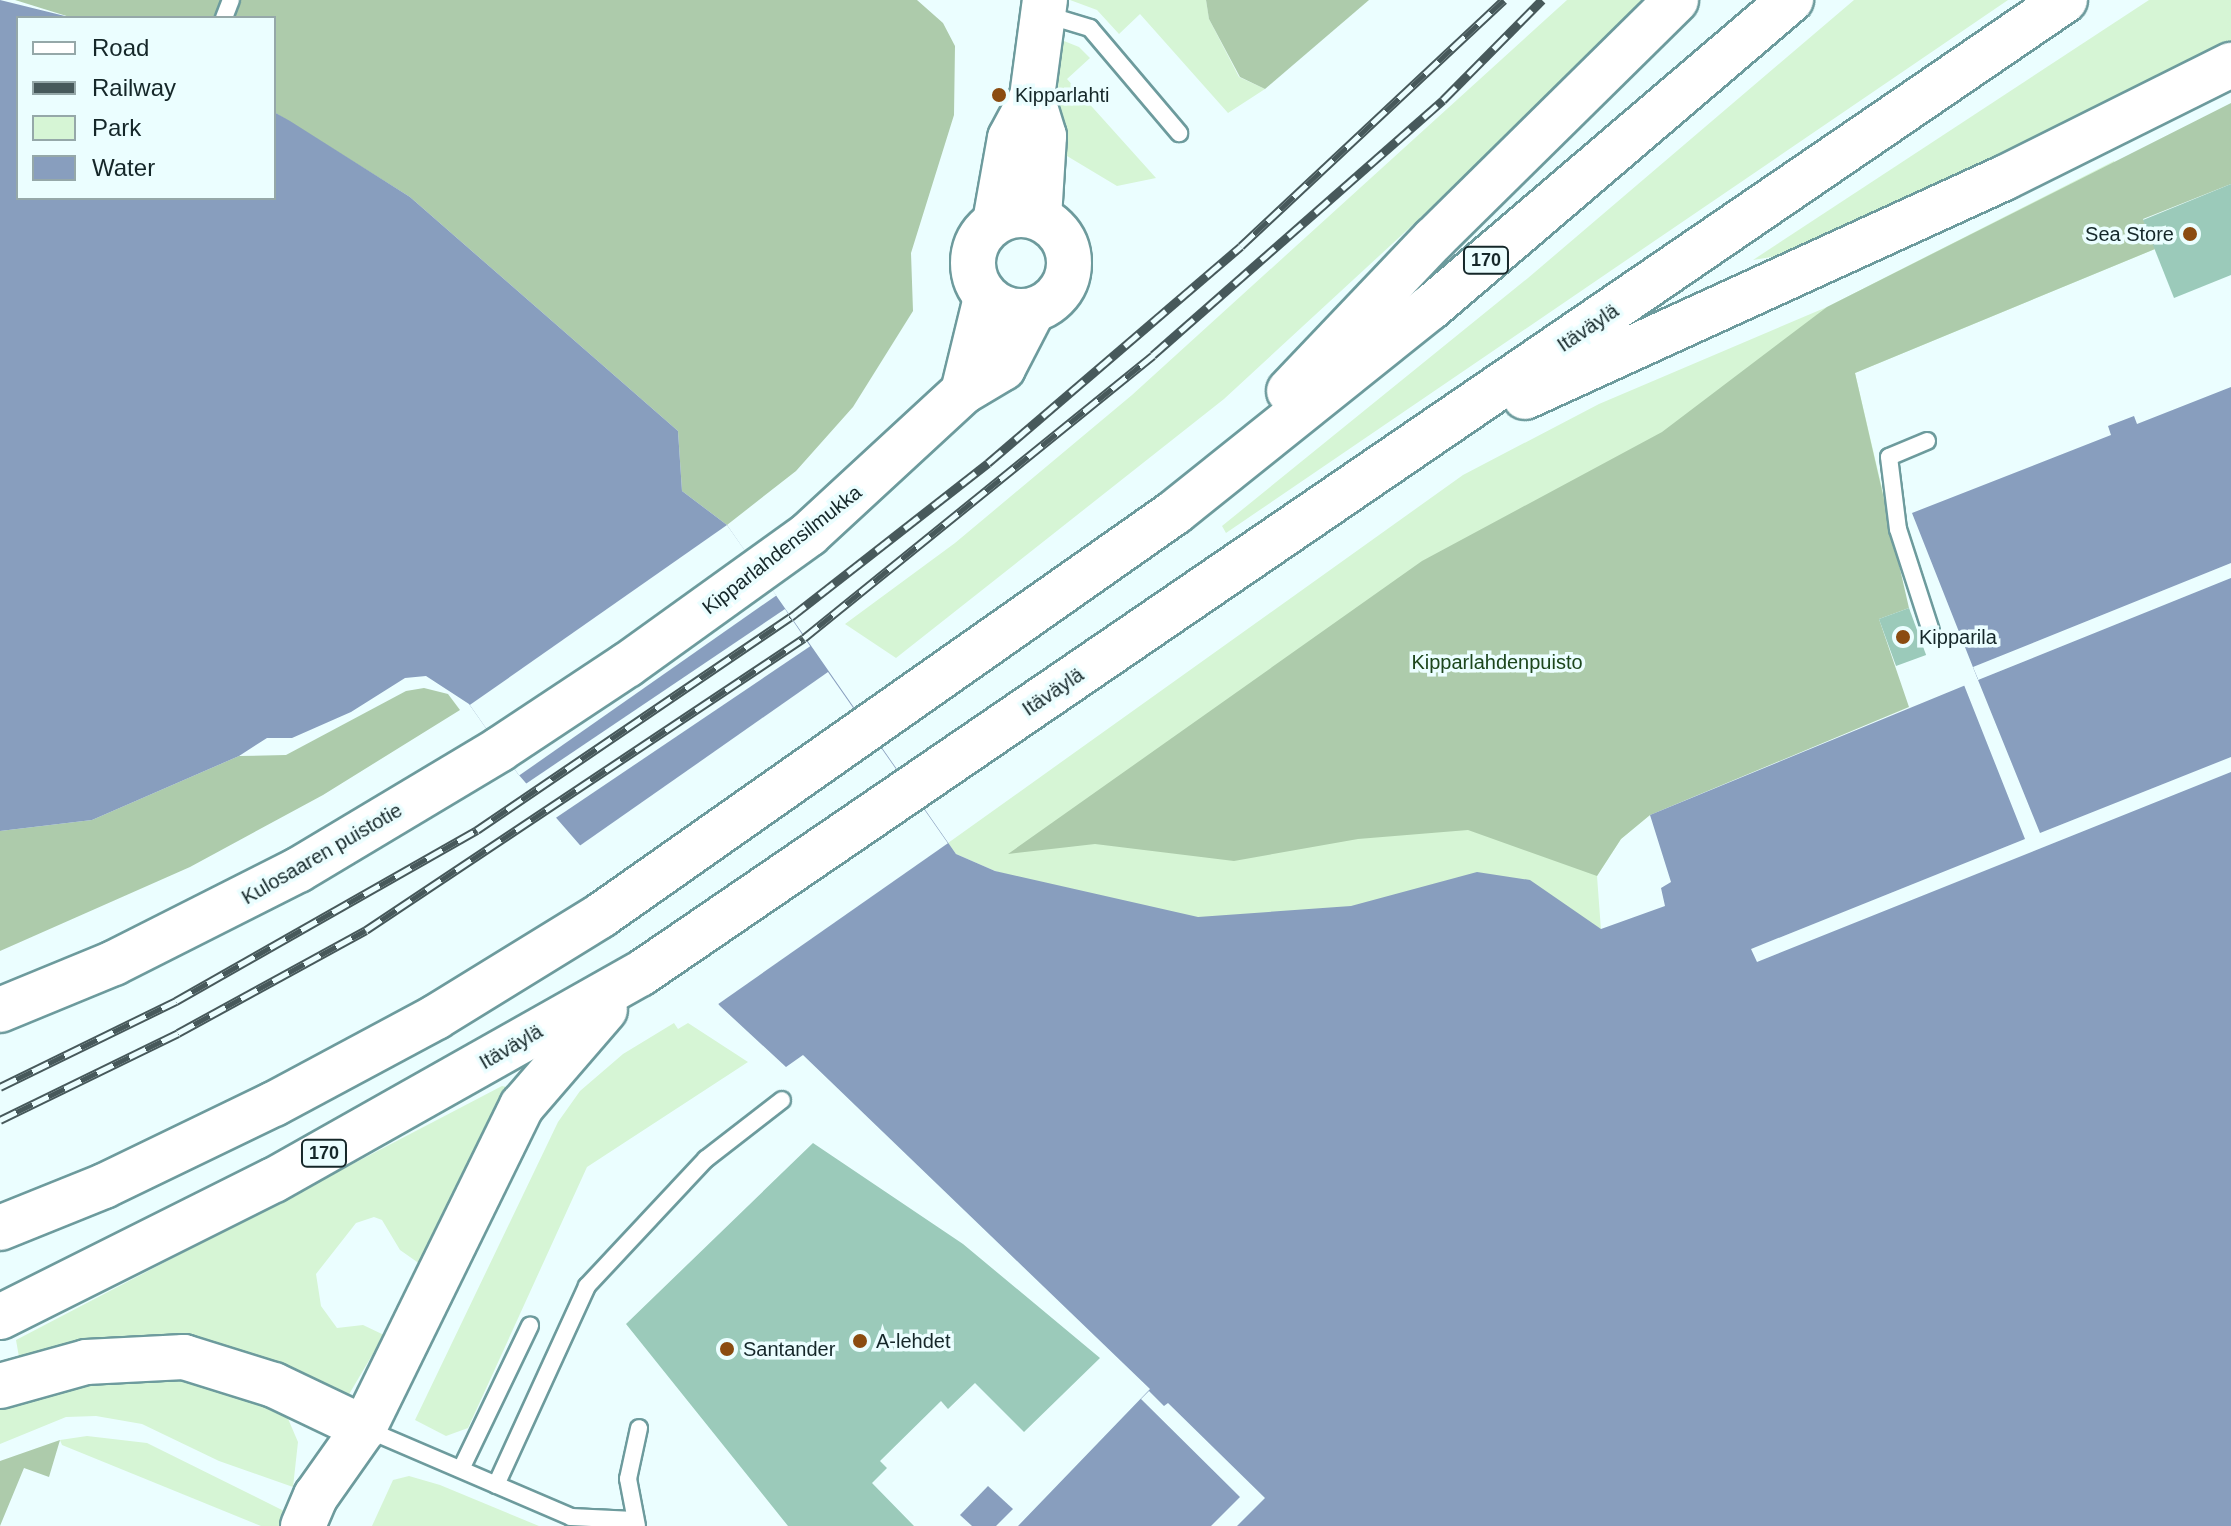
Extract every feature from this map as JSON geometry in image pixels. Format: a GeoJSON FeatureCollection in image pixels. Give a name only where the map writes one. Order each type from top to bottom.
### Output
{"type":"FeatureCollection","features":[{"type":"Feature","properties":{"kind":"main road"},"geometry":{"type":"LineString","coordinates":[[1175,512],[1434,239],[1676,0]]}},
{"type":"Feature","properties":{"kind":"main road","name":"170"},"geometry":{"type":"LineString","coordinates":[[0,1228],[104,1186],[274,1104],[436,1017],[600,916],[870,730],[1175,512],[1430,308],[1791,0]]}},
{"type":"Feature","properties":{"kind":"main road","name":"Itäväylä"},"geometry":{"type":"LineString","coordinates":[[0,1317],[274,1180],[640,974],[2065,0]]}},
{"type":"Feature","properties":{"kind":"main road"},"geometry":{"type":"LineString","coordinates":[[995,222],[1010,138],[1032,97],[1043,7]]}},
{"type":"Feature","properties":{"kind":"main road"},"geometry":{"type":"LineString","coordinates":[[1414,447],[2004,178],[2231,65]]}},
{"type":"Feature","properties":{"kind":"main road"},"geometry":{"type":"LineString","coordinates":[[1032,97],[1044,136],[1039,218]]}},
{"type":"Feature","properties":{"kind":"main road"},"geometry":{"type":"LineString","coordinates":[[1017,215],[1039,218],[1056,229],[1067,247],[1070,267],[1064,287],[1051,303],[1032,312],[1007,310],[986,298],[975,279],[972,258],[980,237],[995,222],[1017,215]]}},
{"type":"Feature","properties":{"kind":"main road"},"geometry":{"type":"LineString","coordinates":[[963,392],[986,298]]}},
{"type":"Feature","properties":{"kind":"main road","name":"Kipparlahdensilmukka"},"geometry":{"type":"LineString","coordinates":[[627,665],[757,574],[873,479],[963,392],[1003,368],[1032,312]]}},
{"type":"Feature","properties":{"kind":"main road","name":"Kulosaaren puistotie"},"geometry":{"type":"LineString","coordinates":[[0,1010],[212,915],[500,749],[627,665]]}},
{"type":"Feature","properties":{"kind":"main road"},"geometry":{"type":"LineString","coordinates":[[303,1526],[316,1496],[364,1428],[522,1106],[555,1062],[640,974]]}},
{"type":"Feature","properties":{"kind":"main road"},"geometry":{"type":"LineString","coordinates":[[0,1386],[86,1362],[184,1357],[274,1385],[364,1428]]}},
{"type":"Feature","properties":{"kind":"main road"},"geometry":{"type":"LineString","coordinates":[[335,1526],[364,1428]]}},
{"type":"Feature","properties":{"kind":"lane"},"geometry":{"type":"LineString","coordinates":[[1043,7],[1090,28],[1179,133]]}},
{"type":"Feature","properties":{"kind":"lane"},"geometry":{"type":"LineString","coordinates":[[1927,441],[1889,457],[1898,529],[1931,631]]}},
{"type":"Feature","properties":{"kind":"lane"},"geometry":{"type":"LineString","coordinates":[[496,1485],[587,1286],[706,1159],[782,1100]]}},
{"type":"Feature","properties":{"kind":"lane"},"geometry":{"type":"LineString","coordinates":[[462,1467],[530,1326]]}},
{"type":"Feature","properties":{"kind":"lane"},"geometry":{"type":"LineString","coordinates":[[364,1428],[462,1467],[571,1517],[636,1523],[628,1479],[639,1428]]}},
{"type":"Feature","properties":{"kind":"green space"},"geometry":{"type":"Polygon","coordinates":[[[15,0],[917,0],[943,23],[955,46],[954,115],[911,253],[913,311],[853,407],[796,471],[727,525],[682,491],[678,431],[410,197],[276,113],[276,16],[67,16],[15,0]]]}},
{"type":"Feature","properties":{"kind":"green space"},"geometry":{"type":"Polygon","coordinates":[[[1070,0],[1206,0],[1209,19],[1239,77],[1265,89],[1228,113],[1140,14],[1119,34],[1097,10],[1070,0]]]}},
{"type":"Feature","properties":{"kind":"green space"},"geometry":{"type":"Polygon","coordinates":[[[1206,0],[1369,0],[1265,89],[1240,77],[1209,19],[1206,0]]]}},
{"type":"Feature","properties":{"kind":"green space"},"geometry":{"type":"Polygon","coordinates":[[[1567,0],[1646,0],[1495,149],[1224,399],[896,658],[845,624],[955,543],[1132,395],[1567,0]]]}},
{"type":"Feature","properties":{"kind":"green space"},"geometry":{"type":"Polygon","coordinates":[[[1854,0],[2008,0],[1226,533],[1222,526],[1528,278],[1854,0]]]}},
{"type":"Feature","properties":{"kind":"green space"},"geometry":{"type":"Polygon","coordinates":[[[2149,0],[2231,0],[2231,49],[1814,250],[1753,260],[2149,0]]]}},
{"type":"Feature","properties":{"kind":"green space"},"geometry":{"type":"Polygon","coordinates":[[[1059,39],[1079,47],[1090,58],[1067,79],[1156,178],[1117,186],[1057,150],[1059,39]]]}},
{"type":"Feature","properties":{"kind":"green space","name":"Kipparlahdenpuisto"},"geometry":{"type":"Polygon","coordinates":[[[2231,103],[2231,184],[2143,219],[2155,249],[1855,373],[1909,608],[1879,619],[1909,707],[1650,815],[1621,839],[1597,876],[1468,830],[1358,839],[1234,861],[1095,844],[1008,854],[1422,561],[1662,432],[1827,307],[2231,103]]]}},
{"type":"Feature","properties":{"kind":"green space","name":"Kipparlahdenpuisto"},"geometry":{"type":"Polygon","coordinates":[[[2114,161],[2155,249],[1855,373],[1892,531],[1672,805],[1650,815],[1621,839],[1597,876],[1601,930],[1465,1013],[995,871],[956,854],[948,843],[1463,475],[1599,404],[1827,307],[2114,161]]]}},
{"type":"Feature","properties":{"kind":"green space"},"geometry":{"type":"Polygon","coordinates":[[[424,688],[448,694],[460,710],[323,795],[190,867],[0,951],[0,831],[92,820],[239,756],[286,755],[406,691],[424,688]]]}},
{"type":"Feature","properties":{"kind":"green space"},"geometry":{"type":"Polygon","coordinates":[[[674,1023],[678,1029],[688,1023],[748,1062],[587,1167],[468,1428],[446,1436],[415,1420],[558,1122],[580,1091],[623,1054],[674,1023]]]}},
{"type":"Feature","properties":{"kind":"green space"},"geometry":{"type":"Polygon","coordinates":[[[502,1086],[515,1089],[420,1264],[400,1250],[382,1220],[374,1217],[356,1223],[316,1274],[321,1306],[337,1328],[363,1325],[384,1335],[348,1396],[248,1354],[189,1340],[132,1336],[51,1347],[19,1357],[16,1340],[502,1086]]]}},
{"type":"Feature","properties":{"kind":"green space"},"geometry":{"type":"Polygon","coordinates":[[[205,1376],[286,1414],[298,1442],[293,1487],[219,1461],[142,1424],[96,1416],[66,1417],[0,1444],[0,1402],[54,1382],[205,1376]]]}},
{"type":"Feature","properties":{"kind":"green space"},"geometry":{"type":"Polygon","coordinates":[[[87,1436],[147,1443],[288,1513],[283,1526],[261,1526],[62,1445],[60,1440],[87,1436]]]}},
{"type":"Feature","properties":{"kind":"green space"},"geometry":{"type":"Polygon","coordinates":[[[60,1440],[49,1477],[24,1468],[0,1526],[0,1461],[60,1440]]]}},
{"type":"Feature","properties":{"kind":"green space"},"geometry":{"type":"Polygon","coordinates":[[[409,1476],[440,1485],[539,1526],[372,1526],[393,1480],[409,1476]]]}},
{"type":"Feature","properties":{"kind":"water"},"geometry":{"type":"Polygon","coordinates":[[[0,0],[65,16],[16,16],[16,200],[276,200],[276,113],[290,121],[410,197],[678,431],[682,491],[727,525],[956,854],[995,871],[1198,917],[1351,906],[1477,872],[1530,880],[1601,929],[1665,906],[1661,888],[1671,882],[1650,815],[1978,680],[1912,513],[2111,435],[2108,426],[2134,416],[2137,424],[2231,387],[2231,1526],[1018,1526],[1150,1389],[803,1055],[786,1067],[720,1006],[518,774],[469,704],[426,676],[405,678],[351,712],[292,738],[267,738],[239,756],[92,820],[0,831],[0,0]]]}},
{"type":"Feature","properties":{"kind":"water"},"geometry":{"type":"Polygon","coordinates":[[[988,1486],[1013,1509],[996,1526],[972,1526],[960,1515],[988,1486]]]}},
{"type":"Feature","properties":{"kind":"pier"},"geometry":{"type":"Polygon","coordinates":[[[727,525],[776,595],[519,776],[470,705],[727,525]]]}},
{"type":"Feature","properties":{"kind":"pier"},"geometry":{"type":"Polygon","coordinates":[[[2231,563],[2231,578],[1978,680],[2040,833],[2231,757],[2231,772],[1757,962],[1751,949],[2025,839],[1964,685],[1978,679],[1973,667],[2231,563]]]}},
{"type":"Feature","properties":{"kind":"pier"},"geometry":{"type":"Polygon","coordinates":[[[785,609],[810,646],[548,823],[523,786],[785,609]]]}},
{"type":"Feature","properties":{"kind":"pier"},"geometry":{"type":"Polygon","coordinates":[[[828,672],[948,843],[696,1019],[577,848],[828,672]]]}},
{"type":"Feature","properties":{"kind":"pier"},"geometry":{"type":"Polygon","coordinates":[[[1149,1391],[1164,1406],[1168,1403],[1265,1498],[1237,1526],[1211,1526],[1240,1497],[1141,1399],[1149,1391]]]}},
{"type":"Feature","properties":{"kind":"building","name":"Sea Store"},"geometry":{"type":"Polygon","coordinates":[[[2231,184],[2231,275],[2174,298],[2143,220],[2231,184]]]}},
{"type":"Feature","properties":{"kind":"building","name":"Kipparila"},"geometry":{"type":"Polygon","coordinates":[[[1909,608],[1926,655],[1896,666],[1879,619],[1909,608]]]}},
{"type":"Feature","properties":{"kind":"building","name":"A-lehdet"},"geometry":{"type":"Polygon","coordinates":[[[813,1143],[963,1244],[1100,1358],[1024,1432],[975,1383],[948,1409],[941,1401],[880,1461],[887,1468],[872,1483],[914,1526],[788,1526],[626,1324],[813,1143]]]}},
{"type":"Feature","properties":{"kind":"railway"},"geometry":{"type":"LineString","coordinates":[[0,1087],[176,1001],[477,830],[791,617],[988,463],[1241,246],[1504,0]]}},
{"type":"Feature","properties":{"kind":"railway"},"geometry":{"type":"LineString","coordinates":[[0,1120],[178,1033],[366,930],[804,638],[1153,355],[1443,100],[1542,0]]}},
{"type":"Feature","properties":{"kind":"place","name":"Kipparlahti"},"geometry":{"type":"Point","coordinates":[999,95]}},
{"type":"Feature","properties":{"kind":"place","name":"Sea Store"},"geometry":{"type":"Point","coordinates":[2190,234]}},
{"type":"Feature","properties":{"kind":"place","name":"Kipparila"},"geometry":{"type":"Point","coordinates":[1903,637]}},
{"type":"Feature","properties":{"kind":"place","name":"A-lehdet"},"geometry":{"type":"Point","coordinates":[860,1341]}},
{"type":"Feature","properties":{"kind":"place","name":"Santander"},"geometry":{"type":"Point","coordinates":[727,1349]}}]}
